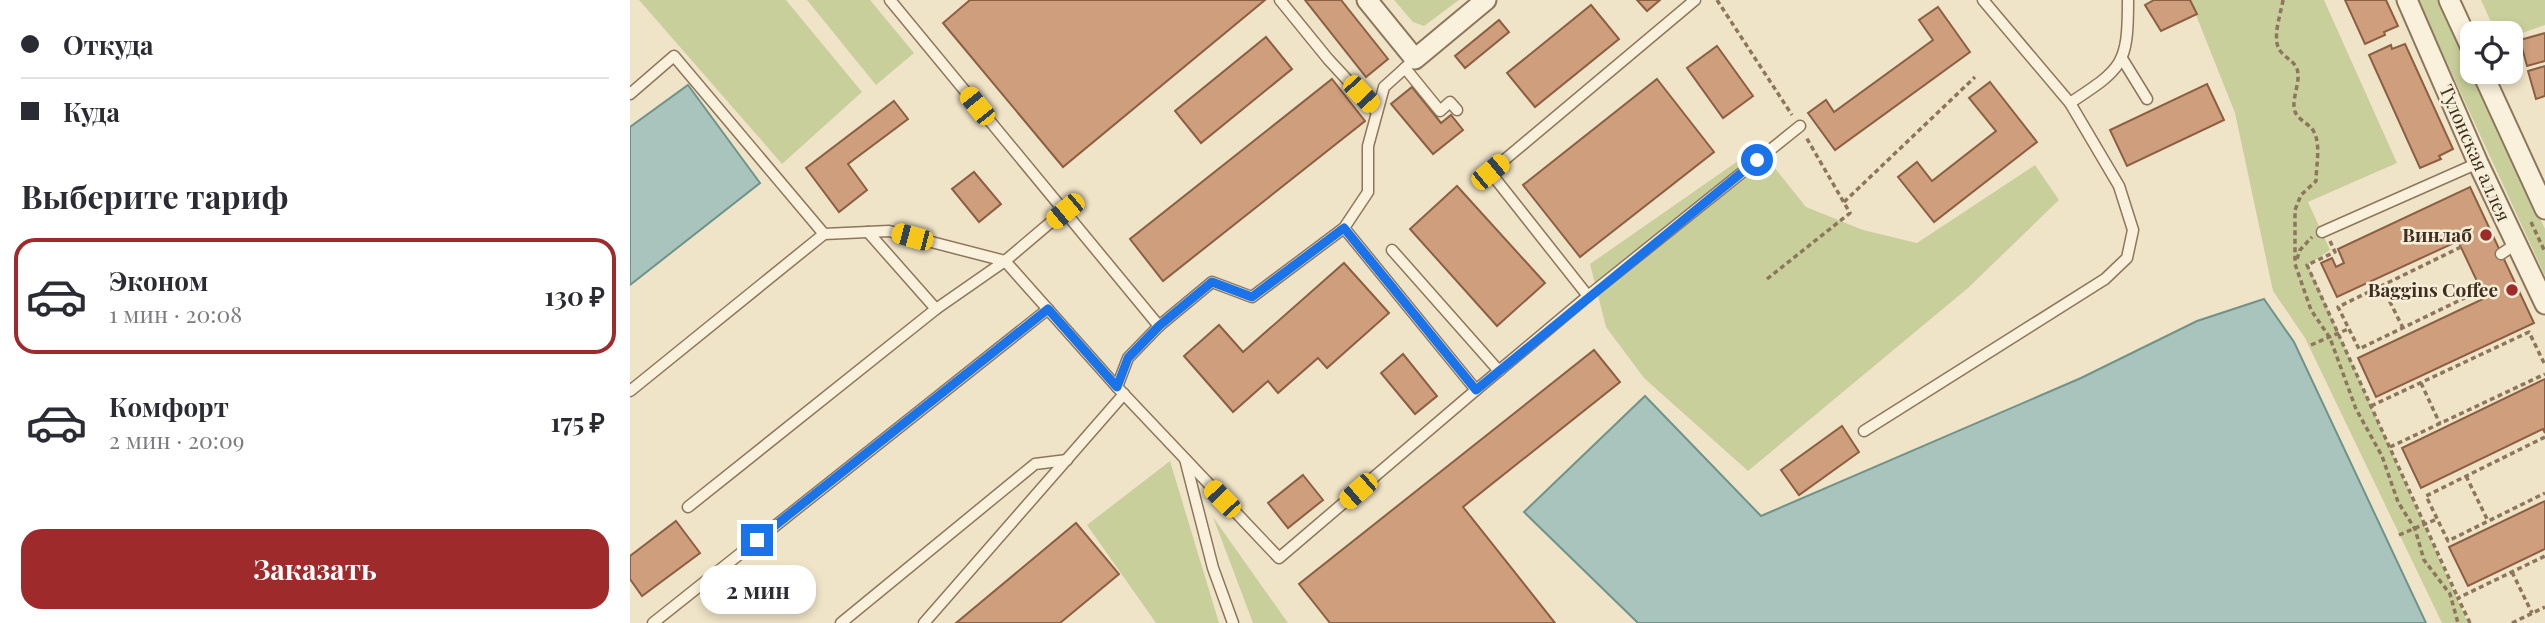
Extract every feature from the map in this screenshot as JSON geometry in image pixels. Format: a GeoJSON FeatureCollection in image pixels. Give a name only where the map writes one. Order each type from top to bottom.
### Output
{"type":"FeatureCollection","features":[{"type":"Feature","properties":{"kind":"street"},"geometry":{"type":"LineString","coordinates":[[1367,0],[1410,64],[1486,0]]}},
{"type":"Feature","properties":{"kind":"street","name":"Тулонская аллея"},"geometry":{"type":"LineString","coordinates":[[2407,0],[2479,163],[2509,249],[2545,304]]}},
{"type":"Feature","properties":{"kind":"street"},"geometry":{"type":"LineString","coordinates":[[2449,0],[2460,24]]}},
{"type":"Feature","properties":{"kind":"street","name":"Тулонская аллея"},"geometry":{"type":"LineString","coordinates":[[2488,84],[2545,209]]}},
{"type":"Feature","properties":{"kind":"lane"},"geometry":{"type":"LineString","coordinates":[[890,0],[1159,326]]}},
{"type":"Feature","properties":{"kind":"lane"},"geometry":{"type":"LineString","coordinates":[[1280,0],[1328,59],[1377,112]]}},
{"type":"Feature","properties":{"kind":"lane"},"geometry":{"type":"LineString","coordinates":[[1588,296],[1490,172],[1695,0]]}},
{"type":"Feature","properties":{"kind":"lane"},"geometry":{"type":"LineString","coordinates":[[1864,432],[2105,279],[2127,258],[2133,230],[2119,186],[2070,103],[1983,0]]}},
{"type":"Feature","properties":{"kind":"lane"},"geometry":{"type":"LineString","coordinates":[[2070,103],[2107,79],[2123,60],[2128,34],[2128,0]]}},
{"type":"Feature","properties":{"kind":"lane"},"geometry":{"type":"LineString","coordinates":[[630,94],[674,56],[824,234]]}},
{"type":"Feature","properties":{"kind":"lane"},"geometry":{"type":"LineString","coordinates":[[2123,60],[2147,99]]}},
{"type":"Feature","properties":{"kind":"lane"},"geometry":{"type":"LineString","coordinates":[[924,623],[1067,460],[1121,391],[1128,358],[1159,326],[1212,282],[1252,297],[1344,228],[1368,192],[1368,146],[1384,87],[1410,64],[1440,111],[1450,102],[1457,110]]}},
{"type":"Feature","properties":{"kind":"lane"},"geometry":{"type":"LineString","coordinates":[[630,391],[824,234],[889,231],[1005,261],[1121,391],[1279,558],[1588,296],[1800,126]]}},
{"type":"Feature","properties":{"kind":"lane"},"geometry":{"type":"LineString","coordinates":[[2324,232],[2479,163]]}},
{"type":"Feature","properties":{"kind":"lane"},"geometry":{"type":"LineString","coordinates":[[688,507],[936,309],[1005,261],[1065,211]]}},
{"type":"Feature","properties":{"kind":"lane"},"geometry":{"type":"LineString","coordinates":[[1344,228],[1476,390]]}},
{"type":"Feature","properties":{"kind":"lane"},"geometry":{"type":"LineString","coordinates":[[868,232],[936,309]]}},
{"type":"Feature","properties":{"kind":"lane"},"geometry":{"type":"LineString","coordinates":[[1392,250],[1499,371]]}},
{"type":"Feature","properties":{"kind":"lane"},"geometry":{"type":"LineString","coordinates":[[653,623],[1048,309]]}},
{"type":"Feature","properties":{"kind":"lane"},"geometry":{"type":"LineString","coordinates":[[1184,459],[1213,568],[1233,623]]}},
{"type":"Feature","properties":{"kind":"lane"},"geometry":{"type":"LineString","coordinates":[[841,623],[1035,464],[1067,460]]}},
{"type":"Feature","properties":{"kind":"path"},"geometry":{"type":"LineString","coordinates":[[2284,0],[2278,46],[2298,72],[2294,106],[2297,116],[2314,131],[2316,144],[2316,181],[2301,195],[2295,210],[2295,264],[2311,310],[2330,338],[2356,409],[2382,456],[2398,502],[2415,529],[2424,559],[2450,594],[2458,623]]}},
{"type":"Feature","properties":{"kind":"path"},"geometry":{"type":"LineString","coordinates":[[1844,202],[1975,78]]}},
{"type":"Feature","properties":{"kind":"path"},"geometry":{"type":"LineString","coordinates":[[2295,264],[2300,250],[2310,237],[2324,232],[2335,251],[2307,265],[2470,623]]}},
{"type":"Feature","properties":{"kind":"path"},"geometry":{"type":"LineString","coordinates":[[2461,247],[2339,307],[2359,349],[2481,290]]}},
{"type":"Feature","properties":{"kind":"path"},"geometry":{"type":"LineString","coordinates":[[2382,286],[2403,328]]}},
{"type":"Feature","properties":{"kind":"path"},"geometry":{"type":"LineString","coordinates":[[2312,345],[2349,328]]}},
{"type":"Feature","properties":{"kind":"path"},"geometry":{"type":"LineString","coordinates":[[2371,407],[2529,332],[2545,365]]}},
{"type":"Feature","properties":{"kind":"path"},"geometry":{"type":"LineString","coordinates":[[2539,352],[2545,349]]}},
{"type":"Feature","properties":{"kind":"path"},"geometry":{"type":"LineString","coordinates":[[2390,447],[2545,374]]}},
{"type":"Feature","properties":{"kind":"path"},"geometry":{"type":"LineString","coordinates":[[2421,383],[2440,424]]}},
{"type":"Feature","properties":{"kind":"path"},"geometry":{"type":"LineString","coordinates":[[2545,438],[2426,496],[2448,541],[2545,493]]}},
{"type":"Feature","properties":{"kind":"path"},"geometry":{"type":"LineString","coordinates":[[2466,476],[2488,521]]}},
{"type":"Feature","properties":{"kind":"path"},"geometry":{"type":"LineString","coordinates":[[2399,535],[2437,519]]}},
{"type":"Feature","properties":{"kind":"path"},"geometry":{"type":"LineString","coordinates":[[2458,597],[2545,556]]}},
{"type":"Feature","properties":{"kind":"path"},"geometry":{"type":"LineString","coordinates":[[2511,572],[2532,613]]}},
{"type":"Feature","properties":{"kind":"path"},"geometry":{"type":"LineString","coordinates":[[2512,623],[2545,607]]}},
{"type":"Feature","properties":{"kind":"green space"},"geometry":{"type":"Polygon","coordinates":[[[639,0],[786,0],[862,92],[782,164],[639,0]]]}},
{"type":"Feature","properties":{"kind":"green space"},"geometry":{"type":"Polygon","coordinates":[[[807,0],[870,0],[914,53],[876,85],[807,0]]]}},
{"type":"Feature","properties":{"kind":"green space"},"geometry":{"type":"Polygon","coordinates":[[[1394,0],[1459,0],[1424,26],[1413,22],[1394,0]]]}},
{"type":"Feature","properties":{"kind":"green space"},"geometry":{"type":"Polygon","coordinates":[[[2190,0],[2324,0],[2397,163],[2308,202],[2330,250],[2308,265],[2468,623],[2442,623],[2305,338],[2273,291],[2235,113],[2190,0]]]}},
{"type":"Feature","properties":{"kind":"green space"},"geometry":{"type":"Polygon","coordinates":[[[2418,0],[2441,0],[2460,42],[2460,84],[2479,84],[2545,229],[2545,276],[2418,0]]]}},
{"type":"Feature","properties":{"kind":"green space"},"geometry":{"type":"Polygon","coordinates":[[[2481,0],[2545,0],[2545,25],[2523,33],[2523,21],[2491,21],[2481,0]]]}},
{"type":"Feature","properties":{"kind":"green space"},"geometry":{"type":"Polygon","coordinates":[[[1758,147],[1806,207],[1863,230],[1917,243],[2035,165],[2059,200],[1968,288],[1748,471],[1644,378],[1606,327],[1590,264],[1758,147]]]}},
{"type":"Feature","properties":{"kind":"green space"},"geometry":{"type":"Polygon","coordinates":[[[1170,461],[1219,623],[1156,623],[1087,525],[1170,461]]]}},
{"type":"Feature","properties":{"kind":"green space"},"geometry":{"type":"Polygon","coordinates":[[[1213,517],[1288,623],[1253,623],[1213,517]]]}},
{"type":"Feature","properties":{"kind":"water"},"geometry":{"type":"Polygon","coordinates":[[[688,85],[760,183],[630,285],[630,127],[688,85]]]}},
{"type":"Feature","properties":{"kind":"water"},"geometry":{"type":"Polygon","coordinates":[[[2264,299],[2294,342],[2426,623],[1638,623],[1524,512],[1645,396],[1761,516],[2081,378],[2197,321],[2264,299]]]}},
{"type":"Feature","properties":{"kind":"building"},"geometry":{"type":"Polygon","coordinates":[[[970,0],[1265,0],[1063,167],[943,23],[970,0]]]}},
{"type":"Feature","properties":{"kind":"building"},"geometry":{"type":"Polygon","coordinates":[[[1305,0],[1341,0],[1388,59],[1366,77],[1305,0]]]}},
{"type":"Feature","properties":{"kind":"building"},"geometry":{"type":"Polygon","coordinates":[[[1637,0],[1660,0],[1647,11],[1637,0]]]}},
{"type":"Feature","properties":{"kind":"building"},"geometry":{"type":"Polygon","coordinates":[[[2154,0],[2190,0],[2197,14],[2161,31],[2145,5],[2154,0]]]}},
{"type":"Feature","properties":{"kind":"building"},"geometry":{"type":"Polygon","coordinates":[[[2345,0],[2386,0],[2398,26],[2365,44],[2345,0]]]}},
{"type":"Feature","properties":{"kind":"building"},"geometry":{"type":"Polygon","coordinates":[[[1591,5],[1619,39],[1535,107],[1507,73],[1591,5]]]}},
{"type":"Feature","properties":{"kind":"building"},"geometry":{"type":"Polygon","coordinates":[[[1938,7],[1970,52],[1835,150],[1808,113],[1826,100],[1834,112],[1933,40],[1919,20],[1938,7]]]}},
{"type":"Feature","properties":{"kind":"building"},"geometry":{"type":"Polygon","coordinates":[[[1499,20],[1509,32],[1465,68],[1455,56],[1499,20]]]}},
{"type":"Feature","properties":{"kind":"building"},"geometry":{"type":"Polygon","coordinates":[[[2545,33],[2545,61],[2527,66],[2523,39],[2545,33]]]}},
{"type":"Feature","properties":{"kind":"building"},"geometry":{"type":"Polygon","coordinates":[[[1266,37],[1292,69],[1201,143],[1175,111],[1266,37]]]}},
{"type":"Feature","properties":{"kind":"building"},"geometry":{"type":"Polygon","coordinates":[[[2405,44],[2453,149],[2439,156],[2441,159],[2420,168],[2369,55],[2391,45],[2392,49],[2405,44]]]}},
{"type":"Feature","properties":{"kind":"building"},"geometry":{"type":"Polygon","coordinates":[[[1717,46],[1753,96],[1723,118],[1687,68],[1717,46]]]}},
{"type":"Feature","properties":{"kind":"building"},"geometry":{"type":"Polygon","coordinates":[[[2545,66],[2545,96],[2536,99],[2528,71],[2545,66]]]}},
{"type":"Feature","properties":{"kind":"building"},"geometry":{"type":"Polygon","coordinates":[[[1332,79],[1365,121],[1163,281],[1130,239],[1332,79]]]}},
{"type":"Feature","properties":{"kind":"building"},"geometry":{"type":"Polygon","coordinates":[[[1657,79],[1714,152],[1580,257],[1523,185],[1657,79]]]}},
{"type":"Feature","properties":{"kind":"building"},"geometry":{"type":"Polygon","coordinates":[[[1990,82],[2037,142],[1934,222],[1898,177],[1917,162],[1932,181],[1996,131],[1969,98],[1990,82]]]}},
{"type":"Feature","properties":{"kind":"building"},"geometry":{"type":"Polygon","coordinates":[[[2207,84],[2224,120],[2127,166],[2110,130],[2207,84]]]}},
{"type":"Feature","properties":{"kind":"building"},"geometry":{"type":"Polygon","coordinates":[[[1412,87],[1441,123],[1451,115],[1463,130],[1433,154],[1391,104],[1412,87]]]}},
{"type":"Feature","properties":{"kind":"building"},"geometry":{"type":"Polygon","coordinates":[[[894,101],[908,119],[848,164],[867,190],[839,212],[806,168],[894,101]]]}},
{"type":"Feature","properties":{"kind":"building"},"geometry":{"type":"Polygon","coordinates":[[[974,172],[1001,204],[979,222],[952,189],[974,172]]]}},
{"type":"Feature","properties":{"kind":"building"},"geometry":{"type":"Polygon","coordinates":[[[1457,186],[1545,283],[1497,326],[1410,229],[1457,186]]]}},
{"type":"Feature","properties":{"kind":"building"},"geometry":{"type":"Polygon","coordinates":[[[2470,187],[2534,323],[2376,397],[2358,358],[2485,298],[2458,241],[2337,297],[2321,263],[2332,258],[2336,267],[2344,263],[2338,249],[2470,187]]]}},
{"type":"Feature","properties":{"kind":"building"},"geometry":{"type":"Polygon","coordinates":[[[1344,263],[1389,313],[1327,368],[1318,358],[1278,393],[1268,381],[1233,412],[1184,356],[1219,325],[1243,352],[1344,263]]]}},
{"type":"Feature","properties":{"kind":"building"},"geometry":{"type":"Polygon","coordinates":[[[1594,350],[1620,382],[1463,507],[1555,623],[1330,623],[1299,584],[1594,350]]]}},
{"type":"Feature","properties":{"kind":"building"},"geometry":{"type":"Polygon","coordinates":[[[1403,354],[1437,396],[1415,414],[1381,373],[1403,354]]]}},
{"type":"Feature","properties":{"kind":"building"},"geometry":{"type":"Polygon","coordinates":[[[2545,379],[2545,433],[2543,429],[2421,488],[2402,448],[2545,379]]]}},
{"type":"Feature","properties":{"kind":"building"},"geometry":{"type":"Polygon","coordinates":[[[1842,426],[1859,452],[1799,495],[1781,470],[1842,426]]]}},
{"type":"Feature","properties":{"kind":"building"},"geometry":{"type":"Polygon","coordinates":[[[1303,475],[1323,500],[1288,528],[1268,503],[1303,475]]]}},
{"type":"Feature","properties":{"kind":"building"},"geometry":{"type":"Polygon","coordinates":[[[2545,501],[2545,549],[2468,586],[2449,547],[2545,501]]]}},
{"type":"Feature","properties":{"kind":"building"},"geometry":{"type":"Polygon","coordinates":[[[676,521],[700,553],[642,596],[630,579],[630,556],[676,521]]]}},
{"type":"Feature","properties":{"kind":"building"},"geometry":{"type":"Polygon","coordinates":[[[1076,523],[1119,574],[1060,623],[956,623],[1076,523]]]}},
{"type":"Feature","properties":{"kind":"place","name":"Винлаб"},"geometry":{"type":"Point","coordinates":[2486,235]}},
{"type":"Feature","properties":{"kind":"place","name":"Baggins Coffee"},"geometry":{"type":"Point","coordinates":[2512,290]}},
{"type":"Feature","properties":{"kind":"route"},"geometry":{"type":"LineString","coordinates":[[757,540],[1048,309],[1117,387],[1128,358],[1159,326],[1212,282],[1252,297],[1344,228],[1476,390],[1757,160]]}}]}
